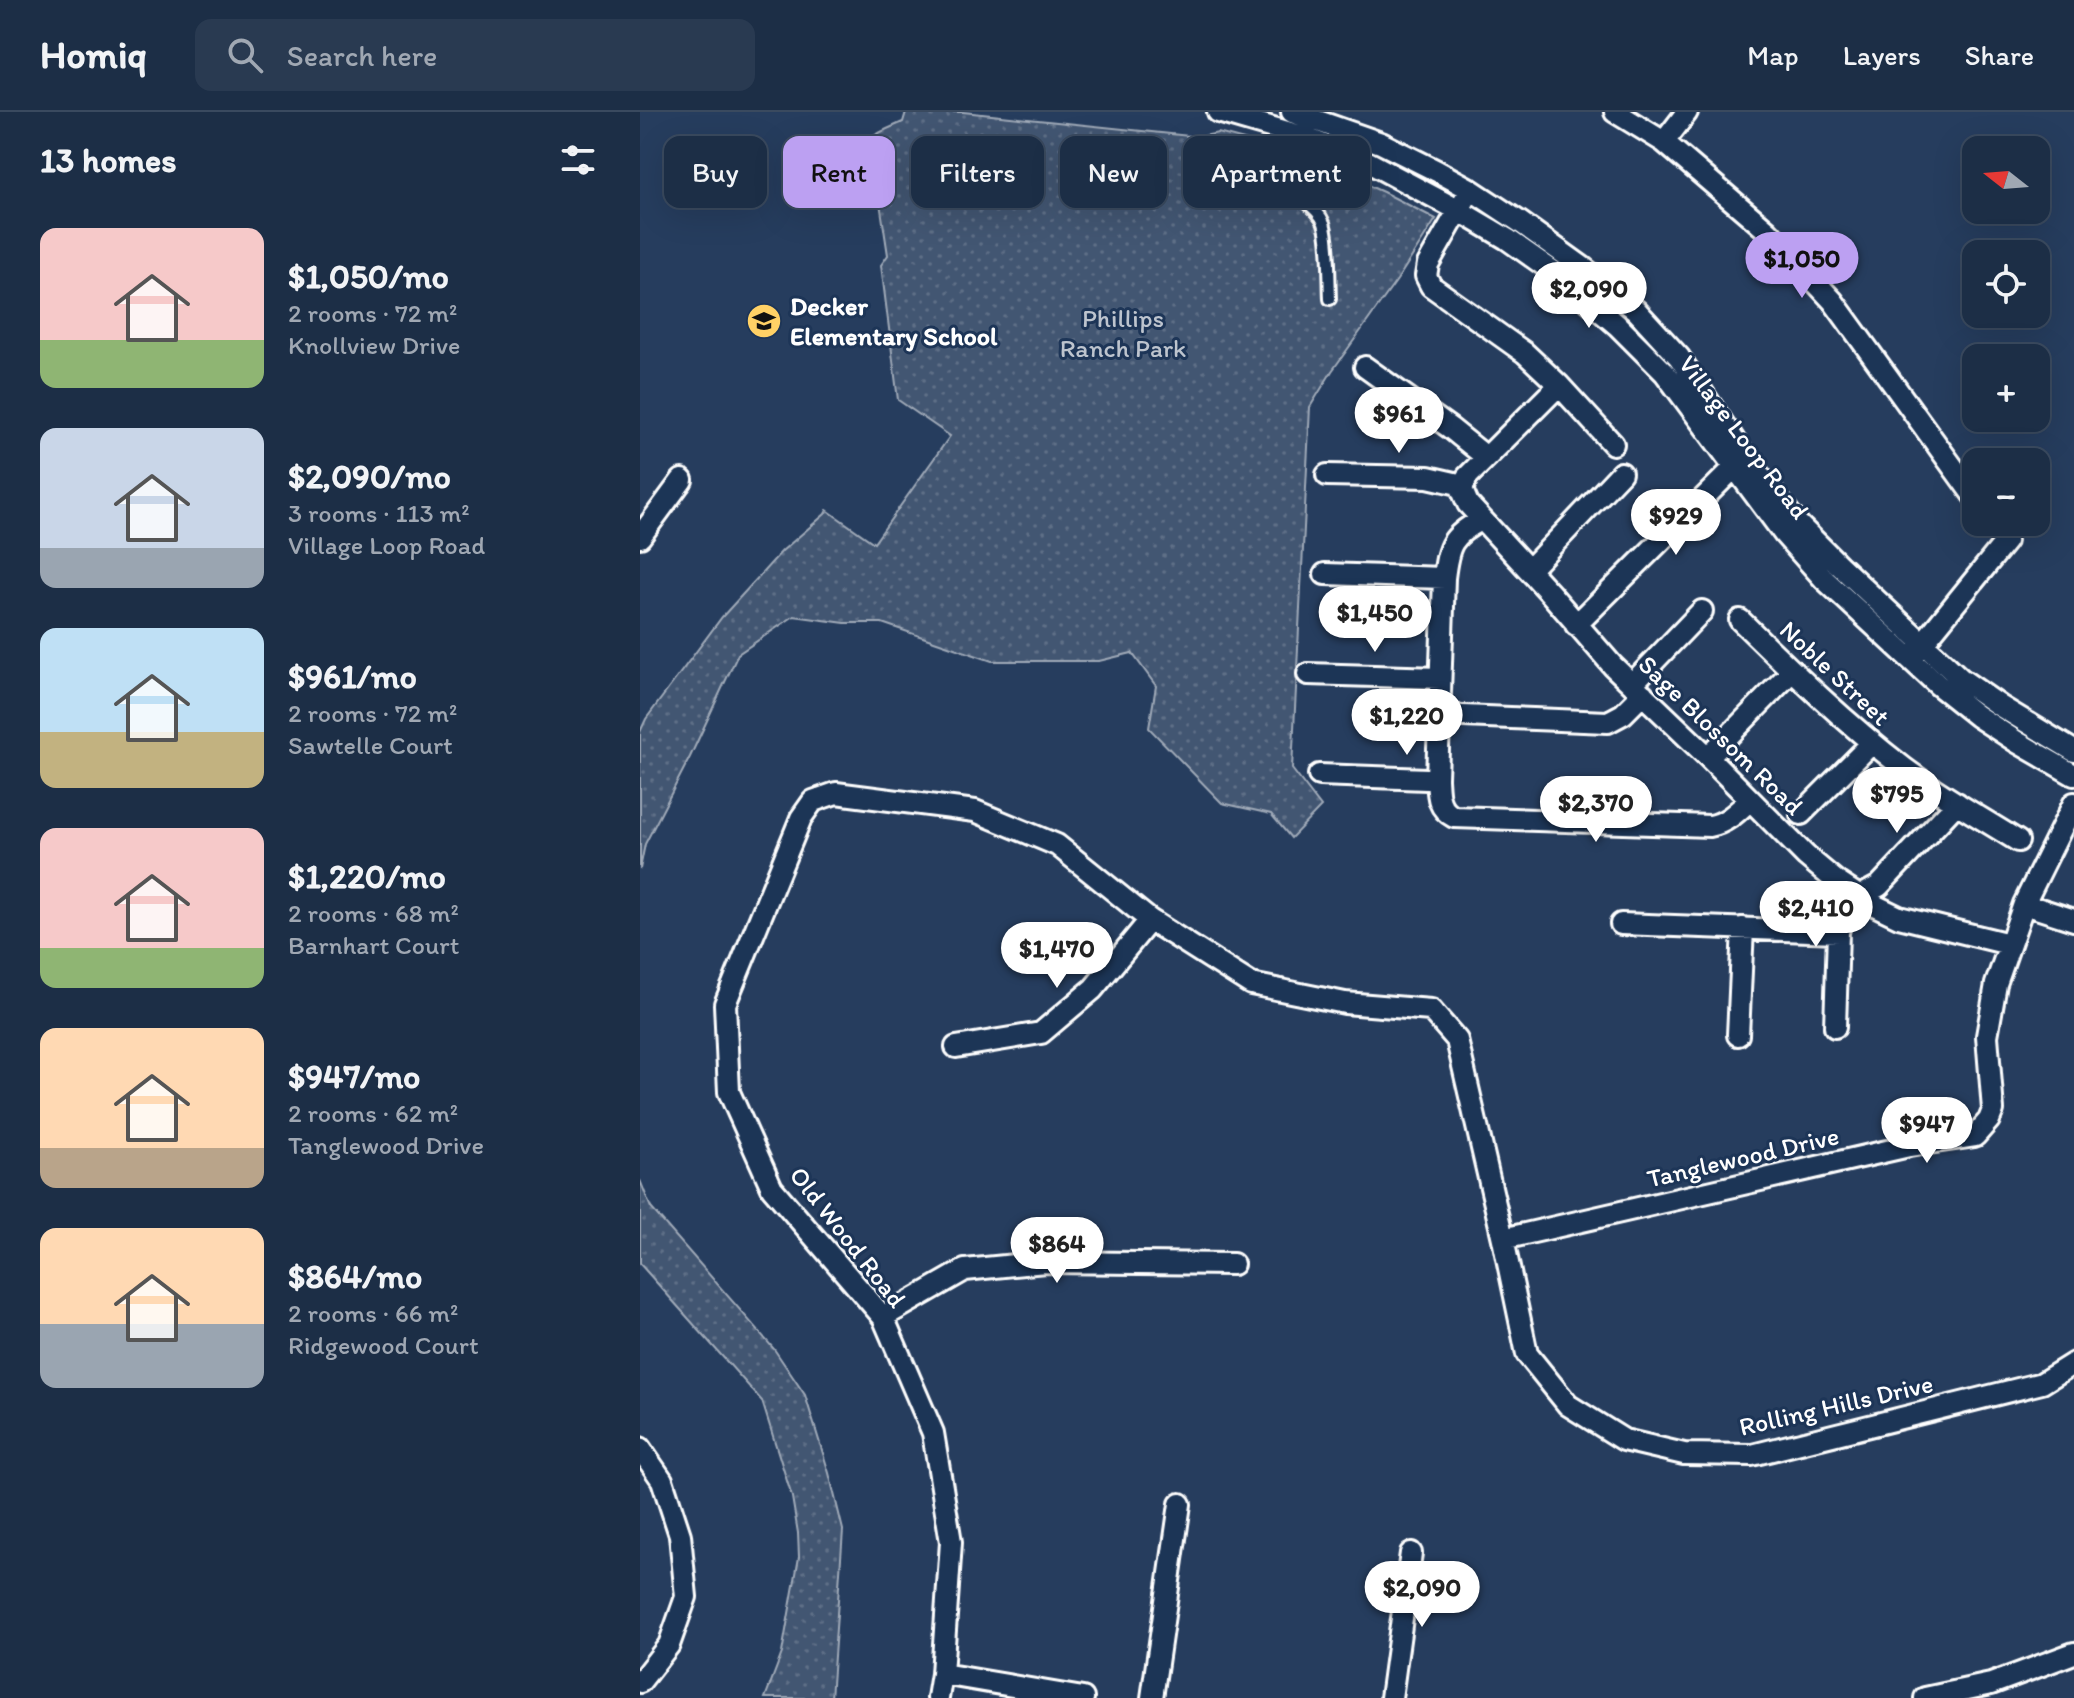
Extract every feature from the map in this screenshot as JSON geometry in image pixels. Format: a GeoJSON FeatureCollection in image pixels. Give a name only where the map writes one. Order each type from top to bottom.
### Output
{"type":"FeatureCollection","features":[{"type":"Feature","properties":{"kind":"street","name":"Village Loop Road"},"geometry":{"type":"LineString","coordinates":[[1218,112],[1278,120],[1301,136]]}},
{"type":"Feature","properties":{"kind":"street"},"geometry":{"type":"LineString","coordinates":[[1615,112],[1664,142],[1768,231],[1833,301],[1962,480]]}},
{"type":"Feature","properties":{"kind":"street"},"geometry":{"type":"LineString","coordinates":[[1664,142],[1687,112]]}},
{"type":"Feature","properties":{"kind":"street","name":"Village Loop Road"},"geometry":{"type":"LineString","coordinates":[[1302,113],[1381,143],[1470,189],[1584,268],[1636,310],[1679,357],[1740,462]]}},
{"type":"Feature","properties":{"kind":"street","name":"Village Loop Road"},"geometry":{"type":"LineString","coordinates":[[1370,163],[1507,239],[1558,275],[1617,325],[1665,373],[1711,434],[1916,652],[1938,685],[1977,716],[2074,775]]}},
{"type":"Feature","properties":{"kind":"street"},"geometry":{"type":"LineString","coordinates":[[1470,189],[1428,264],[1426,276],[1431,286],[1525,353],[1613,444]]}},
{"type":"Feature","properties":{"kind":"street"},"geometry":{"type":"LineString","coordinates":[[1365,367],[1486,457]]}},
{"type":"Feature","properties":{"kind":"street"},"geometry":{"type":"LineString","coordinates":[[1327,475],[1428,477],[1463,485],[1486,457],[1559,385]]}},
{"type":"Feature","properties":{"kind":"street"},"geometry":{"type":"LineString","coordinates":[[1576,625],[1740,462]]}},
{"type":"Feature","properties":{"kind":"street"},"geometry":{"type":"LineString","coordinates":[[1529,570],[1621,473]]}},
{"type":"Feature","properties":{"kind":"street"},"geometry":{"type":"LineString","coordinates":[[640,537],[682,480]]}},
{"type":"Feature","properties":{"kind":"street","name":"Sage Blossom Road"},"geometry":{"type":"LineString","coordinates":[[1463,485],[1464,498],[1481,520],[1613,666],[1821,869],[1859,897],[1899,917],[2009,944]]}},
{"type":"Feature","properties":{"kind":"street"},"geometry":{"type":"LineString","coordinates":[[1481,520],[1468,527],[1451,545],[1444,578],[1437,778],[1440,806],[1446,813],[1454,817],[1710,826],[1726,820],[1750,800]]}},
{"type":"Feature","properties":{"kind":"street"},"geometry":{"type":"LineString","coordinates":[[1916,652],[2006,541],[2003,536]]}},
{"type":"Feature","properties":{"kind":"street"},"geometry":{"type":"LineString","coordinates":[[1325,574],[1444,578]]}},
{"type":"Feature","properties":{"kind":"street"},"geometry":{"type":"LineString","coordinates":[[1439,715],[1608,722],[1623,714],[1637,689],[1702,611]]}},
{"type":"Feature","properties":{"kind":"street","name":"Noble Street"},"geometry":{"type":"LineString","coordinates":[[1740,620],[1824,703],[1872,743],[1916,777],[2018,841]]}},
{"type":"Feature","properties":{"kind":"street","name":"Village Loop Road"},"geometry":{"type":"LineString","coordinates":[[1916,652],[2074,751]]}},
{"type":"Feature","properties":{"kind":"street"},"geometry":{"type":"LineString","coordinates":[[1708,757],[1792,671]]}},
{"type":"Feature","properties":{"kind":"street"},"geometry":{"type":"LineString","coordinates":[[1308,674],[1440,678]]}},
{"type":"Feature","properties":{"kind":"street"},"geometry":{"type":"LineString","coordinates":[[1801,814],[1872,743]]}},
{"type":"Feature","properties":{"kind":"street"},"geometry":{"type":"LineString","coordinates":[[1319,775],[1437,778]]}},
{"type":"Feature","properties":{"kind":"street","name":"Old Wood Road"},"geometry":{"type":"LineString","coordinates":[[938,1698],[951,1542],[933,1433],[883,1317],[772,1188],[729,1092],[725,1004],[801,818],[813,801],[836,793],[975,811],[1057,845],[1150,920]]}},
{"type":"Feature","properties":{"kind":"street"},"geometry":{"type":"LineString","coordinates":[[1835,1027],[1838,932],[1843,914],[1859,897],[1879,886],[1957,803]]}},
{"type":"Feature","properties":{"kind":"street","name":"Tanglewood Drive"},"geometry":{"type":"LineString","coordinates":[[1503,1239],[1909,1146],[1975,1136],[1989,1120],[1993,1110],[1987,1036],[1996,984],[2024,904],[2074,803]]}},
{"type":"Feature","properties":{"kind":"street"},"geometry":{"type":"LineString","coordinates":[[2024,904],[2074,920]]}},
{"type":"Feature","properties":{"kind":"street"},"geometry":{"type":"LineString","coordinates":[[956,1047],[1041,1033],[1093,989],[1150,920]]}},
{"type":"Feature","properties":{"kind":"street","name":"Rolling Hills Drive"},"geometry":{"type":"LineString","coordinates":[[1150,920],[1251,984],[1345,1003],[1431,1010],[1457,1040],[1527,1354],[1568,1405],[1624,1440],[1684,1454],[1752,1455],[2042,1383],[2074,1363]]}},
{"type":"Feature","properties":{"kind":"street"},"geometry":{"type":"LineString","coordinates":[[1621,924],[1838,932]]}},
{"type":"Feature","properties":{"kind":"street"},"geometry":{"type":"LineString","coordinates":[[1738,1035],[1743,928]]}},
{"type":"Feature","properties":{"kind":"street"},"geometry":{"type":"LineString","coordinates":[[883,1317],[965,1270],[1045,1262],[1233,1264]]}},
{"type":"Feature","properties":{"kind":"street"},"geometry":{"type":"LineString","coordinates":[[640,1448],[662,1480],[680,1535],[686,1597],[669,1645],[640,1682]]}},
{"type":"Feature","properties":{"kind":"street"},"geometry":{"type":"LineString","coordinates":[[1152,1698],[1180,1504]]}},
{"type":"Feature","properties":{"kind":"street"},"geometry":{"type":"LineString","coordinates":[[1391,1698],[1411,1553]]}},
{"type":"Feature","properties":{"kind":"street"},"geometry":{"type":"LineString","coordinates":[[1925,1698],[1991,1684],[2074,1653]]}},
{"type":"Feature","properties":{"kind":"street"},"geometry":{"type":"LineString","coordinates":[[942,1674],[1083,1698]]}},
{"type":"Feature","properties":{"kind":"lane"},"geometry":{"type":"LineString","coordinates":[[1301,136],[1302,113]]}},
{"type":"Feature","properties":{"kind":"lane"},"geometry":{"type":"LineString","coordinates":[[1313,208],[1325,226],[1330,299]]}},
{"type":"Feature","properties":{"kind":"green space","name":"Phillips Ranch Park"},"geometry":{"type":"Polygon","coordinates":[[[906,112],[963,112],[1190,136],[1183,136],[1183,208],[1370,208],[1370,186],[1436,219],[1310,407],[1292,769],[1321,807],[1291,838],[1271,814],[1222,803],[1149,728],[1156,686],[1132,653],[1099,661],[992,661],[882,623],[845,623],[794,616],[738,654],[645,844],[640,869],[640,732],[646,719],[722,617],[782,551],[827,510],[874,543],[950,436],[898,400],[881,265],[888,255],[881,208],[895,208],[895,136],[875,136],[903,122],[906,112]]]}},
{"type":"Feature","properties":{"kind":"green space"},"geometry":{"type":"Polygon","coordinates":[[[640,1180],[651,1208],[774,1349],[805,1395],[843,1530],[831,1698],[765,1698],[782,1653],[799,1557],[792,1497],[762,1401],[640,1264],[640,1180]]]}},
{"type":"Feature","properties":{"kind":"place","name":"Decker Elementary School"},"geometry":{"type":"Point","coordinates":[764,321]}}]}
